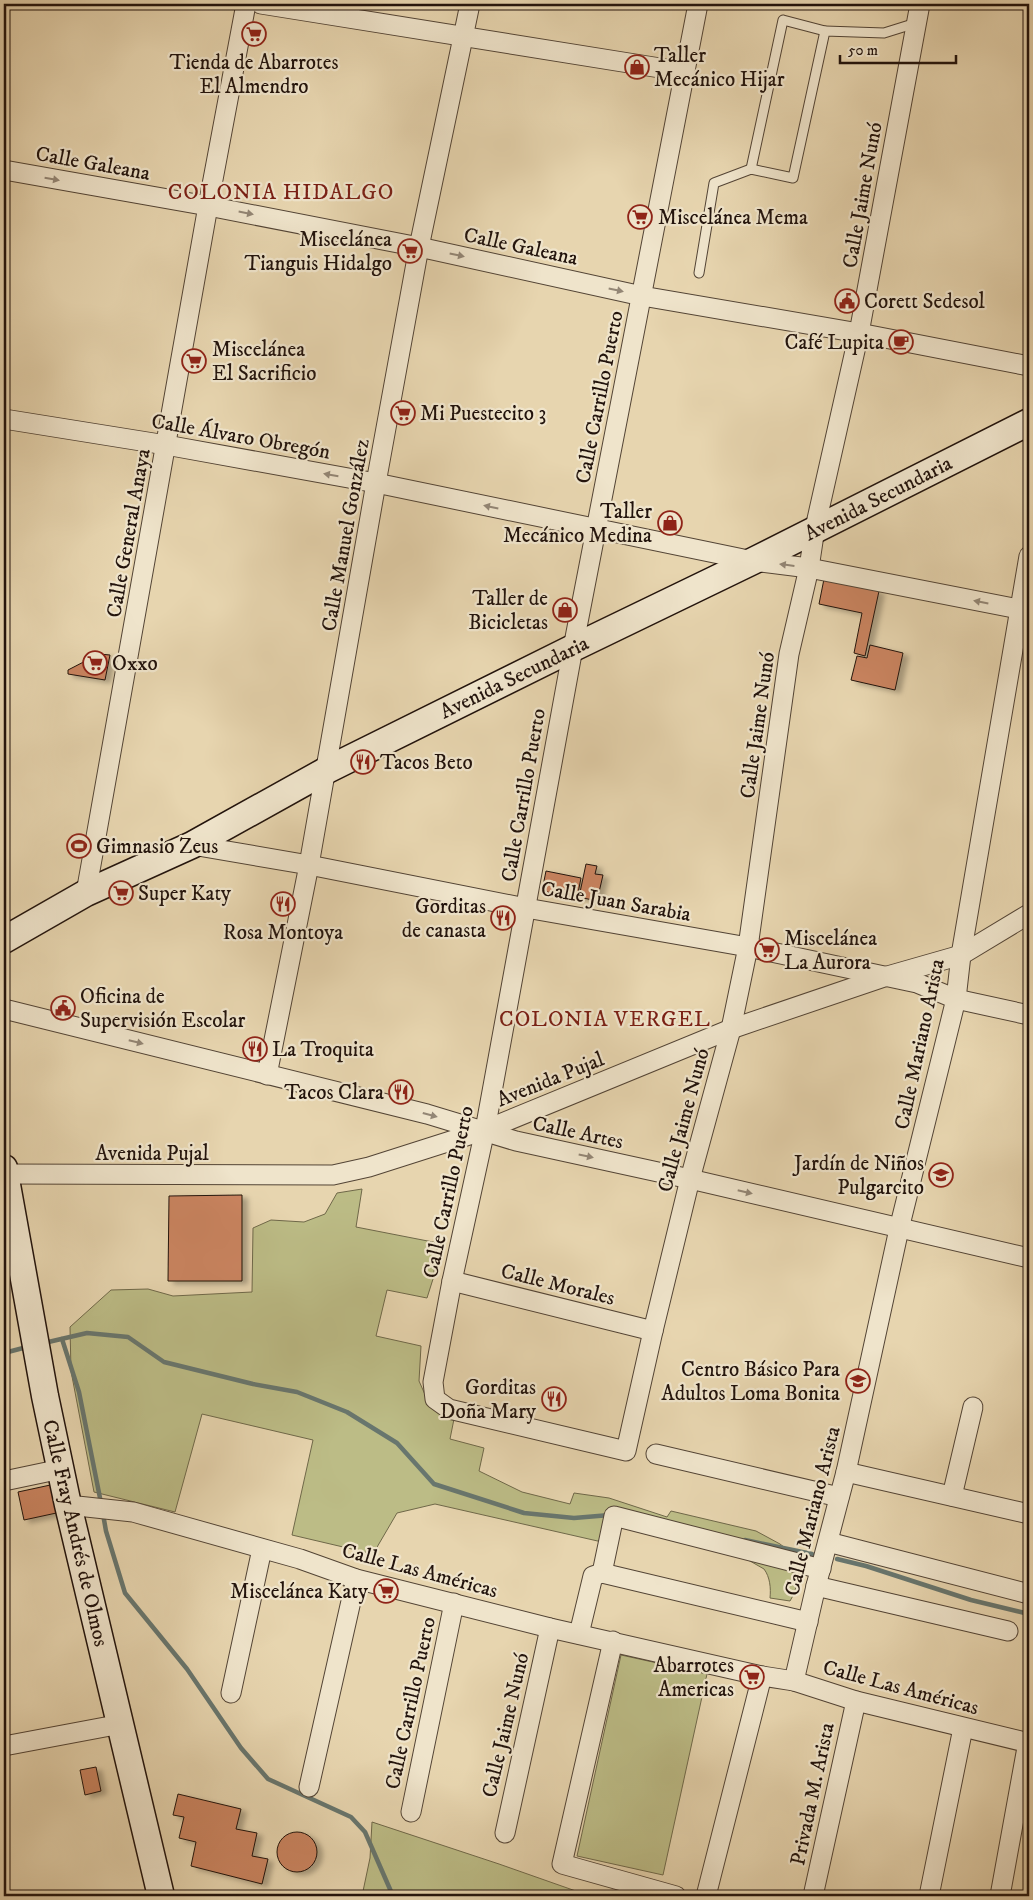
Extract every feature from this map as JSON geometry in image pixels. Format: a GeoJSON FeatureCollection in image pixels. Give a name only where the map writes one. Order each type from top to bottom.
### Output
{"type":"FeatureCollection","features":[{"type":"Feature","properties":{"kind":"street","name":"Calle General Anaya"},"geometry":{"type":"LineString","coordinates":[[86,893],[208,206],[246,4]]}},
{"type":"Feature","properties":{"kind":"street"},"geometry":{"type":"LineString","coordinates":[[261,4],[684,72]]}},
{"type":"Feature","properties":{"kind":"street","name":"Calle Manuel González"},"geometry":{"type":"LineString","coordinates":[[266,1075],[310,865],[376,482],[419,247],[470,4]]}},
{"type":"Feature","properties":{"kind":"street","name":"Calle Carrillo Puerto"},"geometry":{"type":"LineString","coordinates":[[626,1451],[449,1409],[435,1399],[433,1382],[452,1281],[485,1130],[573,648],[698,4]]}},
{"type":"Feature","properties":{"kind":"street","name":"Calle Jaime Nunó"},"geometry":{"type":"LineString","coordinates":[[626,1451],[690,1179],[731,1029],[748,947],[789,654],[810,568],[815,528],[859,333],[920,4]]}},
{"type":"Feature","properties":{"kind":"street","name":"Calle Galeana"},"geometry":{"type":"LineString","coordinates":[[4,170],[208,206],[419,247],[642,296],[859,333],[1029,366]]}},
{"type":"Feature","properties":{"kind":"street","name":"Calle Álvaro Obregón"},"geometry":{"type":"LineString","coordinates":[[4,419],[376,482],[753,561],[810,568],[1025,610]]}},
{"type":"Feature","properties":{"kind":"street","name":"Avenida Secundaria"},"geometry":{"type":"LineString","coordinates":[[4,940],[86,893],[192,844],[327,770],[753,561],[815,528],[1029,422]]}},
{"type":"Feature","properties":{"kind":"street","name":"Calle Mariano Arista"},"geometry":{"type":"LineString","coordinates":[[794,1682],[846,1472],[899,1228],[956,999],[961,955],[1025,610],[1029,556]]}},
{"type":"Feature","properties":{"kind":"street","name":"Calle Juan Sarabia"},"geometry":{"type":"LineString","coordinates":[[192,844],[310,865],[526,908],[748,947],[917,983],[956,999],[1029,1015]]}},
{"type":"Feature","properties":{"kind":"street","name":"Avenida Pujal"},"geometry":{"type":"LineString","coordinates":[[4,1172],[333,1175],[369,1167],[485,1130],[731,1029],[884,977],[961,955],[1029,914]]}},
{"type":"Feature","properties":{"kind":"street","name":"Calle Artes"},"geometry":{"type":"LineString","coordinates":[[4,1009],[427,1114],[485,1130],[516,1141],[690,1179],[1029,1258]]}},
{"type":"Feature","properties":{"kind":"street","name":"Calle Fray Andrés de Olmos"},"geometry":{"type":"LineString","coordinates":[[4,1172],[45,1396],[61,1469],[79,1506],[121,1724],[161,1896]]}},
{"type":"Feature","properties":{"kind":"street","name":"Calle Morales"},"geometry":{"type":"LineString","coordinates":[[452,1281],[653,1331]]}},
{"type":"Feature","properties":{"kind":"street"},"geometry":{"type":"LineString","coordinates":[[952,1496],[973,1407]]}},
{"type":"Feature","properties":{"kind":"street"},"geometry":{"type":"LineString","coordinates":[[656,1454],[839,1498]]}},
{"type":"Feature","properties":{"kind":"street"},"geometry":{"type":"LineString","coordinates":[[4,1481],[61,1469]]}},
{"type":"Feature","properties":{"kind":"street"},"geometry":{"type":"LineString","coordinates":[[846,1472],[1029,1514]]}},
{"type":"Feature","properties":{"kind":"street","name":"Calle Las Américas"},"geometry":{"type":"LineString","coordinates":[[79,1506],[133,1512],[300,1559],[356,1579],[550,1628],[794,1682],[856,1701],[1029,1743]]}},
{"type":"Feature","properties":{"kind":"street"},"geometry":{"type":"LineString","coordinates":[[602,1573],[614,1516],[1008,1631]]}},
{"type":"Feature","properties":{"kind":"street"},"geometry":{"type":"LineString","coordinates":[[828,1542],[1029,1594]]}},
{"type":"Feature","properties":{"kind":"street"},"geometry":{"type":"LineString","coordinates":[[231,1693],[262,1549]]}},
{"type":"Feature","properties":{"kind":"street"},"geometry":{"type":"LineString","coordinates":[[579,1634],[593,1576],[602,1573],[808,1622]]}},
{"type":"Feature","properties":{"kind":"street"},"geometry":{"type":"LineString","coordinates":[[309,1788],[356,1579]]}},
{"type":"Feature","properties":{"kind":"street","name":"Calle Carrillo Puerto"},"geometry":{"type":"LineString","coordinates":[[411,1812],[454,1603]]}},
{"type":"Feature","properties":{"kind":"street","name":"Calle Jaime Nunó"},"geometry":{"type":"LineString","coordinates":[[504,1832],[550,1628]]}},
{"type":"Feature","properties":{"kind":"street"},"geometry":{"type":"LineString","coordinates":[[613,1641],[562,1864],[676,1896]]}},
{"type":"Feature","properties":{"kind":"street"},"geometry":{"type":"LineString","coordinates":[[706,1896],[762,1676]]}},
{"type":"Feature","properties":{"kind":"street","name":"Privada M. Arista"},"geometry":{"type":"LineString","coordinates":[[813,1896],[856,1701]]}},
{"type":"Feature","properties":{"kind":"street"},"geometry":{"type":"LineString","coordinates":[[4,1746],[121,1724]]}},
{"type":"Feature","properties":{"kind":"street"},"geometry":{"type":"LineString","coordinates":[[929,1896],[963,1728]]}},
{"type":"Feature","properties":{"kind":"street"},"geometry":{"type":"LineString","coordinates":[[1000,1896],[1029,1743]]}},
{"type":"Feature","properties":{"kind":"lane"},"geometry":{"type":"LineString","coordinates":[[751,169],[783,20],[825,31],[884,33],[916,23]]}},
{"type":"Feature","properties":{"kind":"lane"},"geometry":{"type":"LineString","coordinates":[[699,273],[714,183],[751,169],[793,178],[825,31]]}},
{"type":"Feature","properties":{"kind":"green space"},"geometry":{"type":"Polygon","coordinates":[[[362,1189],[356,1227],[438,1243],[433,1279],[427,1298],[387,1290],[376,1336],[421,1346],[419,1381],[427,1399],[455,1414],[450,1439],[484,1448],[479,1471],[522,1492],[570,1504],[574,1493],[609,1498],[667,1517],[671,1511],[756,1531],[780,1544],[797,1557],[798,1575],[790,1601],[770,1598],[770,1583],[764,1569],[715,1541],[616,1524],[602,1542],[435,1504],[397,1513],[373,1554],[292,1535],[313,1440],[202,1414],[175,1512],[94,1492],[71,1371],[70,1327],[111,1290],[148,1289],[173,1296],[252,1292],[253,1228],[271,1220],[304,1222],[325,1214],[337,1193],[362,1189]]]}},
{"type":"Feature","properties":{"kind":"green space"},"geometry":{"type":"Polygon","coordinates":[[[621,1655],[707,1674],[663,1875],[577,1856],[621,1655]]]}},
{"type":"Feature","properties":{"kind":"green space"},"geometry":{"type":"Polygon","coordinates":[[[372,1822],[590,1896],[362,1896],[370,1858],[372,1822]]]}},
{"type":"Feature","properties":{"kind":"building"},"geometry":{"type":"Polygon","coordinates":[[[824,579],[879,591],[865,656],[854,653],[862,613],[819,604],[824,579]]]}},
{"type":"Feature","properties":{"kind":"building"},"geometry":{"type":"Polygon","coordinates":[[[870,645],[903,653],[895,690],[851,680],[857,656],[867,658],[870,645]]]}},
{"type":"Feature","properties":{"kind":"building","name":"Oxxo"},"geometry":{"type":"Polygon","coordinates":[[[99,654],[110,655],[105,680],[68,674],[68,670],[99,654]]]}},
{"type":"Feature","properties":{"kind":"building"},"geometry":{"type":"Polygon","coordinates":[[[586,864],[597,866],[595,874],[603,875],[597,901],[579,897],[586,864]]]}},
{"type":"Feature","properties":{"kind":"building"},"geometry":{"type":"Polygon","coordinates":[[[546,871],[581,878],[577,898],[542,891],[546,871]]]}},
{"type":"Feature","properties":{"kind":"building"},"geometry":{"type":"Polygon","coordinates":[[[242,1195],[242,1281],[168,1281],[169,1196],[242,1195]]]}},
{"type":"Feature","properties":{"kind":"building"},"geometry":{"type":"Polygon","coordinates":[[[55,1484],[61,1512],[24,1520],[18,1492],[55,1484]]]}},
{"type":"Feature","properties":{"kind":"building"},"geometry":{"type":"Polygon","coordinates":[[[96,1767],[101,1791],[85,1795],[80,1770],[96,1767]]]}},
{"type":"Feature","properties":{"kind":"building"},"geometry":{"type":"Polygon","coordinates":[[[178,1794],[241,1809],[236,1829],[257,1833],[252,1856],[268,1859],[262,1884],[191,1866],[196,1842],[179,1838],[184,1817],[173,1815],[178,1794]]]}},
{"type":"Feature","properties":{"kind":"building"},"geometry":{"type":"Polygon","coordinates":[[[301,1832],[308,1835],[314,1841],[317,1852],[316,1860],[308,1869],[301,1872],[293,1872],[286,1869],[278,1860],[277,1848],[280,1841],[289,1833],[301,1832]]]}},
{"type":"Feature","properties":{"kind":"waterway"},"geometry":{"type":"LineString","coordinates":[[44,1343],[87,1333],[128,1337],[164,1362],[253,1384],[297,1392],[347,1412],[397,1443],[434,1484],[524,1513],[574,1518],[610,1515]]}},
{"type":"Feature","properties":{"kind":"waterway"},"geometry":{"type":"LineString","coordinates":[[62,1339],[79,1392],[101,1503]]}},
{"type":"Feature","properties":{"kind":"waterway"},"geometry":{"type":"LineString","coordinates":[[4,1353],[27,1347]]}},
{"type":"Feature","properties":{"kind":"waterway"},"geometry":{"type":"LineString","coordinates":[[103,1514],[106,1531],[125,1593],[187,1669],[241,1748],[268,1779],[351,1817],[365,1832],[393,1896]]}},
{"type":"Feature","properties":{"kind":"waterway"},"geometry":{"type":"LineString","coordinates":[[745,1540],[812,1554]]}},
{"type":"Feature","properties":{"kind":"waterway"},"geometry":{"type":"LineString","coordinates":[[837,1559],[866,1566],[971,1600],[1029,1614]]}},
{"type":"Feature","properties":{"kind":"place","name":"Tienda de Abarrotes El Almendro"},"geometry":{"type":"Point","coordinates":[254,34]}},
{"type":"Feature","properties":{"kind":"place","name":"Taller Mecánico Hijar"},"geometry":{"type":"Point","coordinates":[637,67]}},
{"type":"Feature","properties":{"kind":"place","name":"Miscelánea Mema"},"geometry":{"type":"Point","coordinates":[640,217]}},
{"type":"Feature","properties":{"kind":"place","name":"Miscelánea Tianguis Hidalgo"},"geometry":{"type":"Point","coordinates":[410,251]}},
{"type":"Feature","properties":{"kind":"place","name":"Corett Sedesol"},"geometry":{"type":"Point","coordinates":[847,301]}},
{"type":"Feature","properties":{"kind":"place","name":"Café Lupita"},"geometry":{"type":"Point","coordinates":[901,342]}},
{"type":"Feature","properties":{"kind":"place","name":"Miscelánea El Sacrificio"},"geometry":{"type":"Point","coordinates":[194,361]}},
{"type":"Feature","properties":{"kind":"place","name":"Mi Puestecito 3"},"geometry":{"type":"Point","coordinates":[403,413]}},
{"type":"Feature","properties":{"kind":"place","name":"Taller Mecánico Medina"},"geometry":{"type":"Point","coordinates":[670,523]}},
{"type":"Feature","properties":{"kind":"place","name":"Taller de Bicicletas"},"geometry":{"type":"Point","coordinates":[565,610]}},
{"type":"Feature","properties":{"kind":"place","name":"Oxxo"},"geometry":{"type":"Point","coordinates":[95,663]}},
{"type":"Feature","properties":{"kind":"place","name":"Tacos Beto"},"geometry":{"type":"Point","coordinates":[363,762]}},
{"type":"Feature","properties":{"kind":"place","name":"Gimnasio Zeus"},"geometry":{"type":"Point","coordinates":[79,846]}},
{"type":"Feature","properties":{"kind":"place","name":"Super Katy"},"geometry":{"type":"Point","coordinates":[121,893]}},
{"type":"Feature","properties":{"kind":"place","name":"Rosa Montoya"},"geometry":{"type":"Point","coordinates":[283,904]}},
{"type":"Feature","properties":{"kind":"place","name":"Gorditas de canasta"},"geometry":{"type":"Point","coordinates":[503,918]}},
{"type":"Feature","properties":{"kind":"place","name":"Miscelánea La Aurora"},"geometry":{"type":"Point","coordinates":[767,950]}},
{"type":"Feature","properties":{"kind":"place","name":"Oficina de Supervisión Escolar"},"geometry":{"type":"Point","coordinates":[63,1008]}},
{"type":"Feature","properties":{"kind":"place","name":"La Troquita"},"geometry":{"type":"Point","coordinates":[255,1049]}},
{"type":"Feature","properties":{"kind":"place","name":"Tacos Clara"},"geometry":{"type":"Point","coordinates":[401,1092]}},
{"type":"Feature","properties":{"kind":"place","name":"Jardín de Niños Pulgarcito"},"geometry":{"type":"Point","coordinates":[941,1175]}},
{"type":"Feature","properties":{"kind":"place","name":"Centro Básico Para Adultos Loma Bonita"},"geometry":{"type":"Point","coordinates":[858,1381]}},
{"type":"Feature","properties":{"kind":"place","name":"Gorditas Doña Mary"},"geometry":{"type":"Point","coordinates":[554,1399]}},
{"type":"Feature","properties":{"kind":"place","name":"Miscelánea Katy"},"geometry":{"type":"Point","coordinates":[386,1591]}},
{"type":"Feature","properties":{"kind":"place","name":"Abarrotes Americas"},"geometry":{"type":"Point","coordinates":[752,1677]}},
{"type":"Feature","properties":{"kind":"district","name":"COLONIA HIDALGO"},"geometry":{"type":"Point","coordinates":[281,191]}},
{"type":"Feature","properties":{"kind":"district","name":"COLONIA VERGEL"},"geometry":{"type":"Point","coordinates":[605,1018]}}]}
